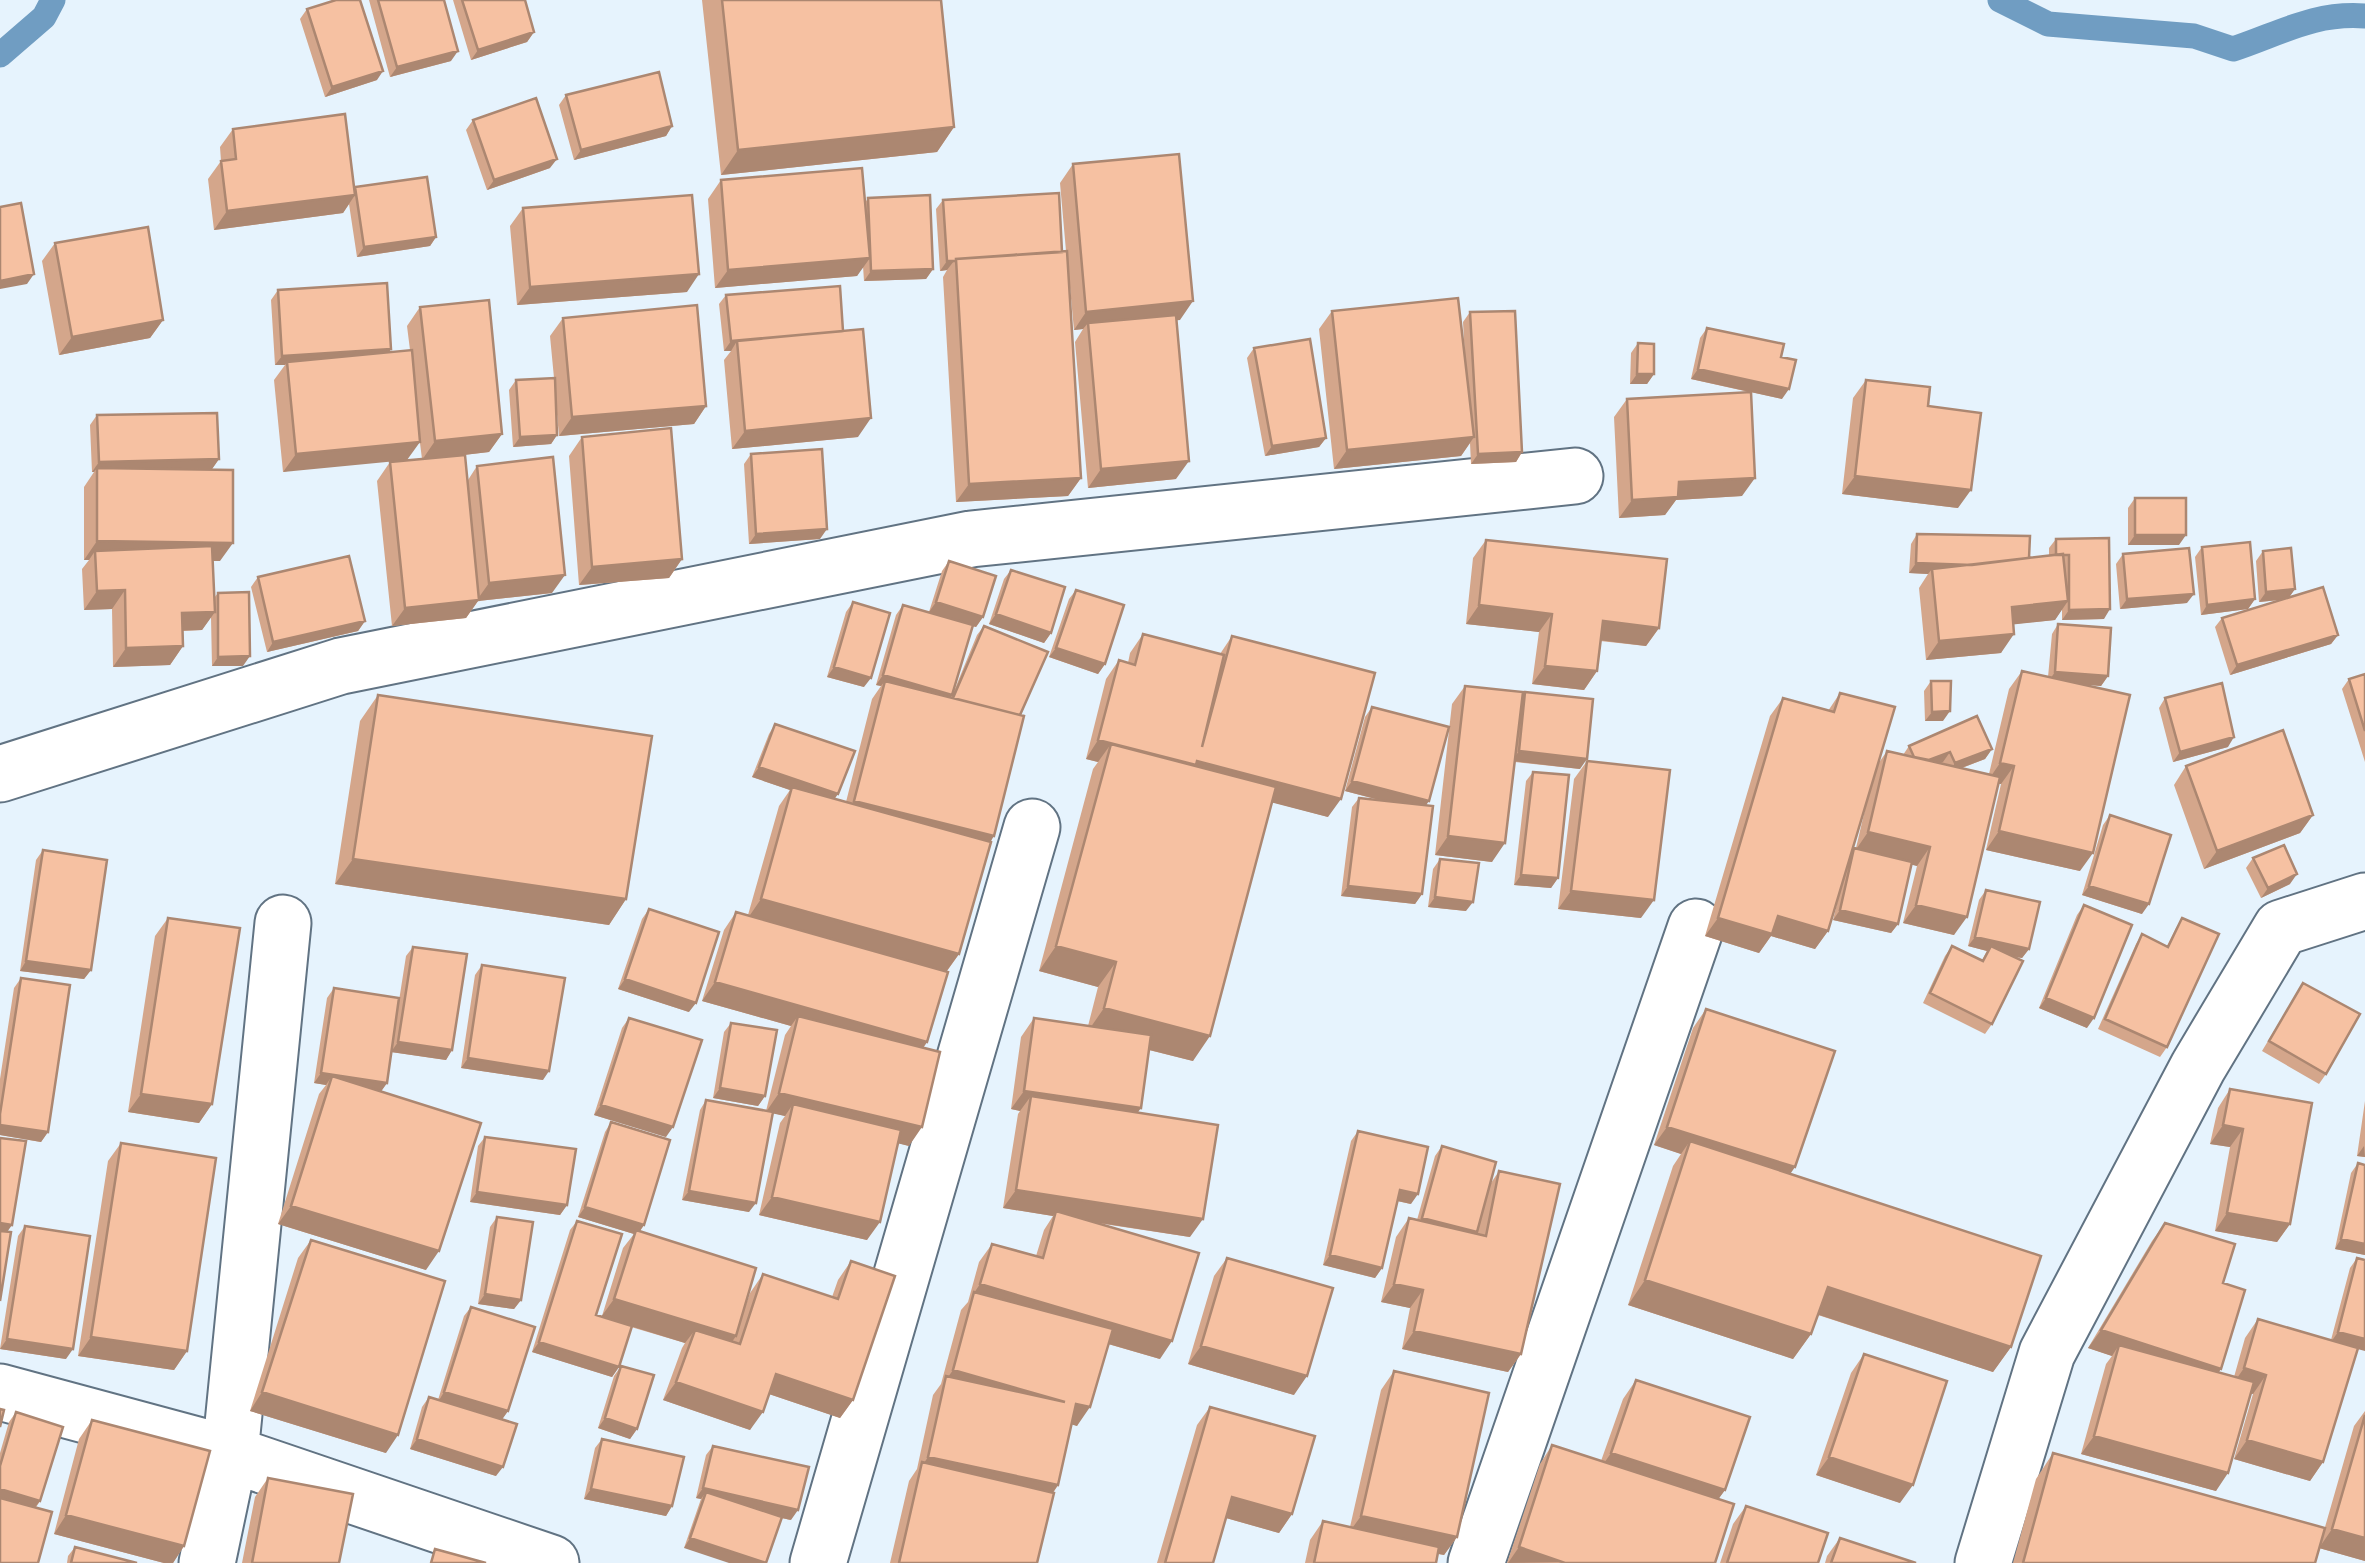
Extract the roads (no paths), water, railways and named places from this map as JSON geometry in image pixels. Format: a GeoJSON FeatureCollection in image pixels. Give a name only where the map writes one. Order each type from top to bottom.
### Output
{"type":"FeatureCollection","features":[{"type":"Feature","properties":{"kind":"street"},"geometry":{"type":"LineString","coordinates":[[0,774],[341,666],[972,539],[1575,476]]}},
{"type":"Feature","properties":{"kind":"street"},"geometry":{"type":"LineString","coordinates":[[818,1563],[1032,827]]}},
{"type":"Feature","properties":{"kind":"street"},"geometry":{"type":"LineString","coordinates":[[1983,1563],[2047,1354],[2198,1068],[2281,928],[2365,901]]}},
{"type":"Feature","properties":{"kind":"street"},"geometry":{"type":"LineString","coordinates":[[208,1563],[230,1454],[283,923]]}},
{"type":"Feature","properties":{"kind":"street"},"geometry":{"type":"LineString","coordinates":[[1476,1563],[1696,928]]}},
{"type":"Feature","properties":{"kind":"street"},"geometry":{"type":"LineString","coordinates":[[0,1392],[230,1454],[551,1563]]}},
{"type":"Feature","properties":{"kind":"waterway"},"geometry":{"type":"LineString","coordinates":[[0,55],[44,17],[53,0]]}},
{"type":"Feature","properties":{"kind":"waterway"},"geometry":{"type":"LineString","coordinates":[[2000,0],[2048,24],[2194,36],[2233,49],[2297,25],[2329,17],[2365,16]]}}]}
